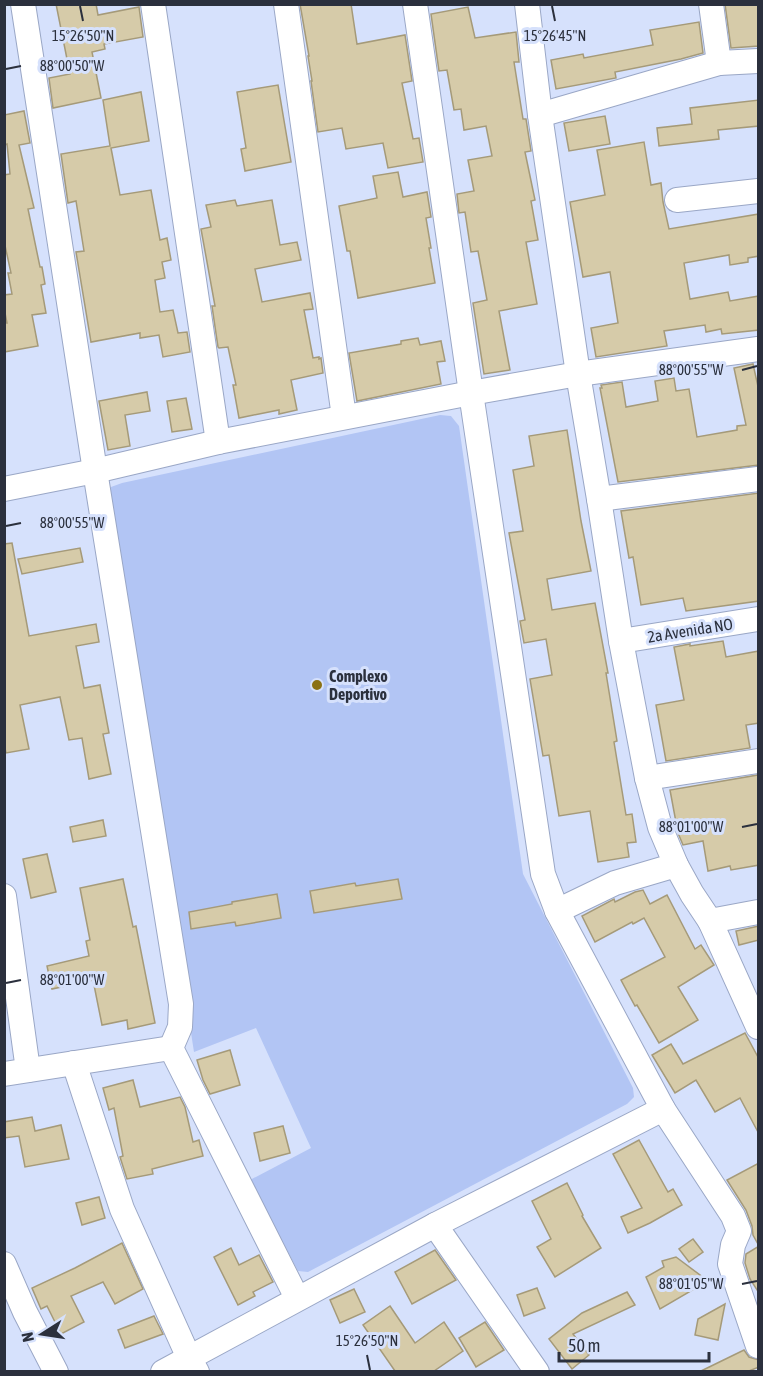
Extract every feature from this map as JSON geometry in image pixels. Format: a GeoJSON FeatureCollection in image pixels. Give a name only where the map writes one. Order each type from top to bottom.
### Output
{"type":"FeatureCollection","features":[{"type":"Feature","properties":{"kind":"street"},"geometry":{"type":"LineString","coordinates":[[23,4],[181,1004],[180,1027],[171,1048],[297,1298]]}},
{"type":"Feature","properties":{"kind":"street"},"geometry":{"type":"LineString","coordinates":[[153,4],[218,442]]}},
{"type":"Feature","properties":{"kind":"street"},"geometry":{"type":"LineString","coordinates":[[286,4],[344,417]]}},
{"type":"Feature","properties":{"kind":"street"},"geometry":{"type":"LineString","coordinates":[[415,4],[543,874],[557,911],[663,1109],[733,1216],[739,1231],[733,1245],[730,1263],[758,1341]]}},
{"type":"Feature","properties":{"kind":"street"},"geometry":{"type":"LineString","coordinates":[[527,4],[540,115],[578,374],[600,499],[621,641],[647,778],[660,826],[676,865],[710,921],[759,1027]]}},
{"type":"Feature","properties":{"kind":"street"},"geometry":{"type":"LineString","coordinates":[[711,4],[719,63]]}},
{"type":"Feature","properties":{"kind":"street"},"geometry":{"type":"LineString","coordinates":[[540,115],[719,63],[759,61]]}},
{"type":"Feature","properties":{"kind":"street"},"geometry":{"type":"LineString","coordinates":[[676,200],[759,191]]}},
{"type":"Feature","properties":{"kind":"street"},"geometry":{"type":"LineString","coordinates":[[4,489],[95,471],[218,442],[471,393],[578,374],[759,349]]}},
{"type":"Feature","properties":{"kind":"street"},"geometry":{"type":"LineString","coordinates":[[600,499],[759,479]]}},
{"type":"Feature","properties":{"kind":"street","name":"2a Avenida NO"},"geometry":{"type":"LineString","coordinates":[[621,641],[759,619]]}},
{"type":"Feature","properties":{"kind":"street"},"geometry":{"type":"LineString","coordinates":[[647,778],[759,760]]}},
{"type":"Feature","properties":{"kind":"street"},"geometry":{"type":"LineString","coordinates":[[557,911],[615,884],[676,865]]}},
{"type":"Feature","properties":{"kind":"street"},"geometry":{"type":"LineString","coordinates":[[4,896],[28,1070]]}},
{"type":"Feature","properties":{"kind":"street"},"geometry":{"type":"LineString","coordinates":[[710,921],[759,912]]}},
{"type":"Feature","properties":{"kind":"street"},"geometry":{"type":"LineString","coordinates":[[4,1074],[171,1048]]}},
{"type":"Feature","properties":{"kind":"street"},"geometry":{"type":"LineString","coordinates":[[74,1063],[122,1209],[193,1365]]}},
{"type":"Feature","properties":{"kind":"street"},"geometry":{"type":"LineString","coordinates":[[163,1371],[193,1365],[297,1298],[663,1109]]}},
{"type":"Feature","properties":{"kind":"street"},"geometry":{"type":"LineString","coordinates":[[435,1225],[537,1371]]}},
{"type":"Feature","properties":{"kind":"street"},"geometry":{"type":"LineString","coordinates":[[4,1264],[56,1371]]}},
{"type":"Feature","properties":{"kind":"shaded area","name":"Complexo Deportivo"},"geometry":{"type":"Polygon","coordinates":[[[440,415],[451,416],[459,426],[523,874],[633,1088],[634,1097],[627,1104],[308,1272],[298,1271],[250,1180],[311,1148],[256,1028],[194,1052],[108,497],[111,487],[122,483],[440,415]]]}},
{"type":"Feature","properties":{"kind":"building"},"geometry":{"type":"Polygon","coordinates":[[[56,4],[96,4],[98,15],[139,7],[143,37],[104,44],[105,49],[92,52],[101,98],[53,108],[49,78],[70,74],[56,4]]]}},
{"type":"Feature","properties":{"kind":"building"},"geometry":{"type":"Polygon","coordinates":[[[300,4],[351,4],[357,44],[405,35],[412,81],[402,83],[413,139],[419,138],[423,162],[388,168],[383,143],[346,149],[342,128],[318,132],[300,4]]]}},
{"type":"Feature","properties":{"kind":"building"},"geometry":{"type":"Polygon","coordinates":[[[725,4],[759,4],[759,46],[731,48],[725,4]]]}},
{"type":"Feature","properties":{"kind":"building"},"geometry":{"type":"Polygon","coordinates":[[[468,7],[475,38],[516,32],[519,62],[514,62],[523,119],[526,119],[531,151],[525,152],[535,200],[531,201],[538,240],[526,242],[537,304],[499,311],[510,370],[484,374],[473,303],[487,300],[478,251],[471,252],[465,212],[459,213],[457,194],[474,191],[468,160],[492,156],[486,126],[464,130],[461,109],[454,110],[447,70],[439,71],[431,14],[468,7]]]}},
{"type":"Feature","properties":{"kind":"building"},"geometry":{"type":"Polygon","coordinates":[[[699,22],[703,53],[615,72],[616,78],[556,89],[551,60],[583,54],[584,58],[653,45],[650,30],[699,22]]]}},
{"type":"Feature","properties":{"kind":"building"},"geometry":{"type":"Polygon","coordinates":[[[278,85],[291,162],[245,171],[241,149],[246,148],[237,92],[278,85]]]}},
{"type":"Feature","properties":{"kind":"building"},"geometry":{"type":"Polygon","coordinates":[[[141,92],[149,141],[111,148],[120,195],[151,190],[160,240],[167,238],[171,260],[162,262],[165,278],[155,280],[160,312],[173,310],[178,333],[187,332],[190,352],[163,357],[159,335],[140,338],[140,333],[91,342],[76,252],[84,251],[76,201],[68,203],[61,154],[110,146],[103,100],[141,92]]]}},
{"type":"Feature","properties":{"kind":"building"},"geometry":{"type":"Polygon","coordinates":[[[759,100],[759,126],[718,130],[719,139],[659,146],[657,128],[692,124],[690,108],[759,100]]]}},
{"type":"Feature","properties":{"kind":"building"},"geometry":{"type":"Polygon","coordinates":[[[24,111],[30,143],[19,145],[34,208],[28,209],[45,284],[41,285],[46,313],[32,315],[38,346],[4,352],[4,323],[7,323],[4,295],[12,294],[8,273],[11,273],[4,241],[4,175],[10,174],[7,144],[4,145],[4,115],[24,111]]]}},
{"type":"Feature","properties":{"kind":"building"},"geometry":{"type":"Polygon","coordinates":[[[605,116],[610,144],[569,151],[564,123],[605,116]]]}},
{"type":"Feature","properties":{"kind":"building"},"geometry":{"type":"Polygon","coordinates":[[[644,142],[651,185],[661,183],[669,229],[759,214],[759,256],[748,258],[748,262],[730,265],[729,255],[684,263],[690,299],[728,292],[730,301],[759,296],[759,330],[722,334],[721,329],[706,332],[705,325],[664,331],[667,346],[596,357],[591,328],[618,323],[610,272],[583,277],[570,202],[605,195],[597,150],[644,142]]]}},
{"type":"Feature","properties":{"kind":"building"},"geometry":{"type":"Polygon","coordinates":[[[398,172],[403,197],[427,192],[431,217],[426,218],[435,283],[358,298],[339,206],[377,198],[373,176],[398,172]]]}},
{"type":"Feature","properties":{"kind":"building"},"geometry":{"type":"Polygon","coordinates":[[[235,200],[237,206],[272,200],[280,245],[297,242],[301,260],[255,269],[262,302],[310,293],[313,309],[304,310],[313,358],[321,358],[323,373],[291,380],[297,410],[279,414],[279,410],[239,418],[233,385],[236,385],[228,347],[218,347],[212,306],[215,306],[201,229],[211,227],[206,205],[235,200]]]}},
{"type":"Feature","properties":{"kind":"building"},"geometry":{"type":"Polygon","coordinates":[[[418,338],[420,345],[441,341],[445,361],[437,362],[441,384],[357,401],[349,353],[401,344],[401,341],[418,338]]]}},
{"type":"Feature","properties":{"kind":"building"},"geometry":{"type":"Polygon","coordinates":[[[753,364],[759,391],[759,465],[618,482],[601,385],[622,382],[626,407],[658,401],[655,381],[674,378],[676,391],[689,389],[697,437],[737,430],[737,426],[746,425],[734,368],[753,364]]]}},
{"type":"Feature","properties":{"kind":"building"},"geometry":{"type":"Polygon","coordinates":[[[147,392],[150,411],[125,415],[130,446],[108,450],[99,401],[147,392]]]}},
{"type":"Feature","properties":{"kind":"building"},"geometry":{"type":"Polygon","coordinates":[[[186,398],[192,429],[172,432],[167,401],[186,398]]]}},
{"type":"Feature","properties":{"kind":"building"},"geometry":{"type":"Polygon","coordinates":[[[567,430],[591,571],[547,579],[552,610],[595,603],[608,673],[606,673],[617,741],[614,742],[626,815],[632,814],[636,842],[627,843],[629,857],[598,862],[590,811],[559,816],[549,755],[543,756],[530,679],[552,675],[546,639],[524,643],[520,621],[525,620],[509,533],[523,531],[513,470],[534,466],[529,436],[567,430]]]}},
{"type":"Feature","properties":{"kind":"building"},"geometry":{"type":"Polygon","coordinates":[[[759,493],[759,601],[686,611],[683,598],[641,605],[633,557],[629,558],[621,511],[759,493]]]}},
{"type":"Feature","properties":{"kind":"building"},"geometry":{"type":"Polygon","coordinates":[[[12,543],[29,636],[96,624],[99,642],[76,646],[84,688],[100,685],[109,733],[103,734],[111,774],[89,779],[82,738],[69,740],[60,697],[20,705],[29,749],[6,753],[4,744],[4,544],[12,543]]]}},
{"type":"Feature","properties":{"kind":"building"},"geometry":{"type":"Polygon","coordinates":[[[80,548],[83,562],[22,574],[18,559],[80,548]]]}},
{"type":"Feature","properties":{"kind":"building"},"geometry":{"type":"Polygon","coordinates":[[[723,641],[726,657],[759,651],[759,723],[746,725],[750,748],[666,761],[656,705],[684,700],[674,647],[723,641]]]}},
{"type":"Feature","properties":{"kind":"building"},"geometry":{"type":"Polygon","coordinates":[[[758,775],[759,865],[731,870],[730,866],[708,871],[703,841],[683,845],[678,833],[670,790],[758,775]]]}},
{"type":"Feature","properties":{"kind":"building"},"geometry":{"type":"Polygon","coordinates":[[[103,820],[106,836],[73,842],[70,827],[103,820]]]}},
{"type":"Feature","properties":{"kind":"building"},"geometry":{"type":"Polygon","coordinates":[[[47,854],[56,892],[31,898],[23,859],[47,854]]]}},
{"type":"Feature","properties":{"kind":"building"},"geometry":{"type":"Polygon","coordinates":[[[123,879],[133,927],[136,926],[155,1023],[128,1029],[127,1020],[102,1025],[93,980],[52,989],[47,966],[89,956],[86,941],[90,940],[80,888],[123,879]]]}},
{"type":"Feature","properties":{"kind":"building"},"geometry":{"type":"Polygon","coordinates":[[[398,879],[402,899],[314,913],[310,891],[355,883],[356,886],[398,879]]]}},
{"type":"Feature","properties":{"kind":"building"},"geometry":{"type":"Polygon","coordinates":[[[643,890],[650,904],[667,895],[695,949],[701,945],[714,965],[678,987],[698,1020],[659,1043],[621,980],[665,957],[644,918],[595,942],[582,916],[614,899],[615,902],[643,890]]]}},
{"type":"Feature","properties":{"kind":"building"},"geometry":{"type":"Polygon","coordinates":[[[277,894],[281,918],[236,926],[235,922],[191,929],[189,912],[277,894]]]}},
{"type":"Feature","properties":{"kind":"building"},"geometry":{"type":"Polygon","coordinates":[[[759,926],[759,940],[739,945],[736,931],[759,926]]]}},
{"type":"Feature","properties":{"kind":"building"},"geometry":{"type":"Polygon","coordinates":[[[745,1033],[759,1059],[759,1134],[740,1098],[715,1112],[696,1080],[675,1093],[652,1055],[671,1044],[683,1064],[745,1033]]]}},
{"type":"Feature","properties":{"kind":"building"},"geometry":{"type":"Polygon","coordinates":[[[230,1050],[240,1085],[210,1094],[197,1060],[230,1050]]]}},
{"type":"Feature","properties":{"kind":"building"},"geometry":{"type":"Polygon","coordinates":[[[133,1080],[140,1107],[180,1097],[185,1107],[193,1142],[199,1140],[203,1156],[152,1169],[153,1174],[127,1179],[120,1157],[123,1156],[114,1108],[109,1110],[103,1088],[133,1080]]]}},
{"type":"Feature","properties":{"kind":"building"},"geometry":{"type":"Polygon","coordinates":[[[32,1117],[35,1131],[61,1125],[69,1159],[25,1167],[19,1136],[4,1138],[4,1122],[32,1117]]]}},
{"type":"Feature","properties":{"kind":"building"},"geometry":{"type":"Polygon","coordinates":[[[283,1126],[290,1153],[260,1161],[254,1133],[283,1126]]]}},
{"type":"Feature","properties":{"kind":"building"},"geometry":{"type":"Polygon","coordinates":[[[639,1140],[668,1192],[673,1189],[682,1205],[628,1233],[621,1217],[642,1208],[613,1154],[639,1140]]]}},
{"type":"Feature","properties":{"kind":"building"},"geometry":{"type":"Polygon","coordinates":[[[759,1163],[759,1246],[753,1235],[746,1210],[727,1180],[759,1163]]]}},
{"type":"Feature","properties":{"kind":"building"},"geometry":{"type":"Polygon","coordinates":[[[567,1183],[582,1216],[601,1248],[555,1277],[537,1247],[551,1239],[532,1201],[567,1183]]]}},
{"type":"Feature","properties":{"kind":"building"},"geometry":{"type":"Polygon","coordinates":[[[99,1197],[105,1218],[82,1225],[76,1203],[99,1197]]]}},
{"type":"Feature","properties":{"kind":"building"},"geometry":{"type":"Polygon","coordinates":[[[693,1239],[703,1252],[689,1262],[679,1249],[693,1239]]]}},
{"type":"Feature","properties":{"kind":"building"},"geometry":{"type":"Polygon","coordinates":[[[122,1243],[143,1289],[115,1304],[103,1282],[71,1296],[84,1322],[61,1334],[47,1306],[41,1309],[32,1288],[122,1243]]]}},
{"type":"Feature","properties":{"kind":"building"},"geometry":{"type":"Polygon","coordinates":[[[759,1246],[759,1293],[750,1279],[745,1263],[746,1254],[759,1246]]]}},
{"type":"Feature","properties":{"kind":"building"},"geometry":{"type":"Polygon","coordinates":[[[231,1248],[239,1265],[259,1255],[273,1282],[253,1292],[255,1296],[238,1305],[214,1257],[231,1248]]]}},
{"type":"Feature","properties":{"kind":"building"},"geometry":{"type":"Polygon","coordinates":[[[435,1250],[456,1280],[412,1304],[395,1272],[435,1250]]]}},
{"type":"Feature","properties":{"kind":"building"},"geometry":{"type":"Polygon","coordinates":[[[676,1257],[708,1281],[660,1309],[646,1277],[664,1267],[662,1261],[676,1257]]]}},
{"type":"Feature","properties":{"kind":"building"},"geometry":{"type":"Polygon","coordinates":[[[537,1288],[545,1308],[524,1316],[517,1295],[537,1288]]]}},
{"type":"Feature","properties":{"kind":"building"},"geometry":{"type":"Polygon","coordinates":[[[354,1289],[365,1312],[340,1323],[330,1300],[354,1289]]]}},
{"type":"Feature","properties":{"kind":"building"},"geometry":{"type":"Polygon","coordinates":[[[627,1292],[635,1305],[573,1334],[589,1355],[572,1369],[549,1339],[582,1313],[627,1292]]]}},
{"type":"Feature","properties":{"kind":"building"},"geometry":{"type":"Polygon","coordinates":[[[725,1304],[718,1340],[695,1335],[698,1319],[725,1304]]]}},
{"type":"Feature","properties":{"kind":"building"},"geometry":{"type":"Polygon","coordinates":[[[390,1306],[415,1343],[444,1322],[463,1351],[434,1371],[395,1371],[363,1325],[390,1306]]]}},
{"type":"Feature","properties":{"kind":"building"},"geometry":{"type":"Polygon","coordinates":[[[154,1316],[163,1334],[125,1348],[118,1330],[154,1316]]]}},
{"type":"Feature","properties":{"kind":"building"},"geometry":{"type":"Polygon","coordinates":[[[485,1322],[504,1350],[476,1367],[459,1338],[485,1322]]]}},
{"type":"Feature","properties":{"kind":"building"},"geometry":{"type":"Polygon","coordinates":[[[744,1350],[749,1357],[759,1360],[759,1367],[749,1371],[701,1371],[744,1350]]]}},
{"type":"Feature","properties":{"kind":"place","name":"Complexo Deportivo"},"geometry":{"type":"Point","coordinates":[317,685]}}]}
